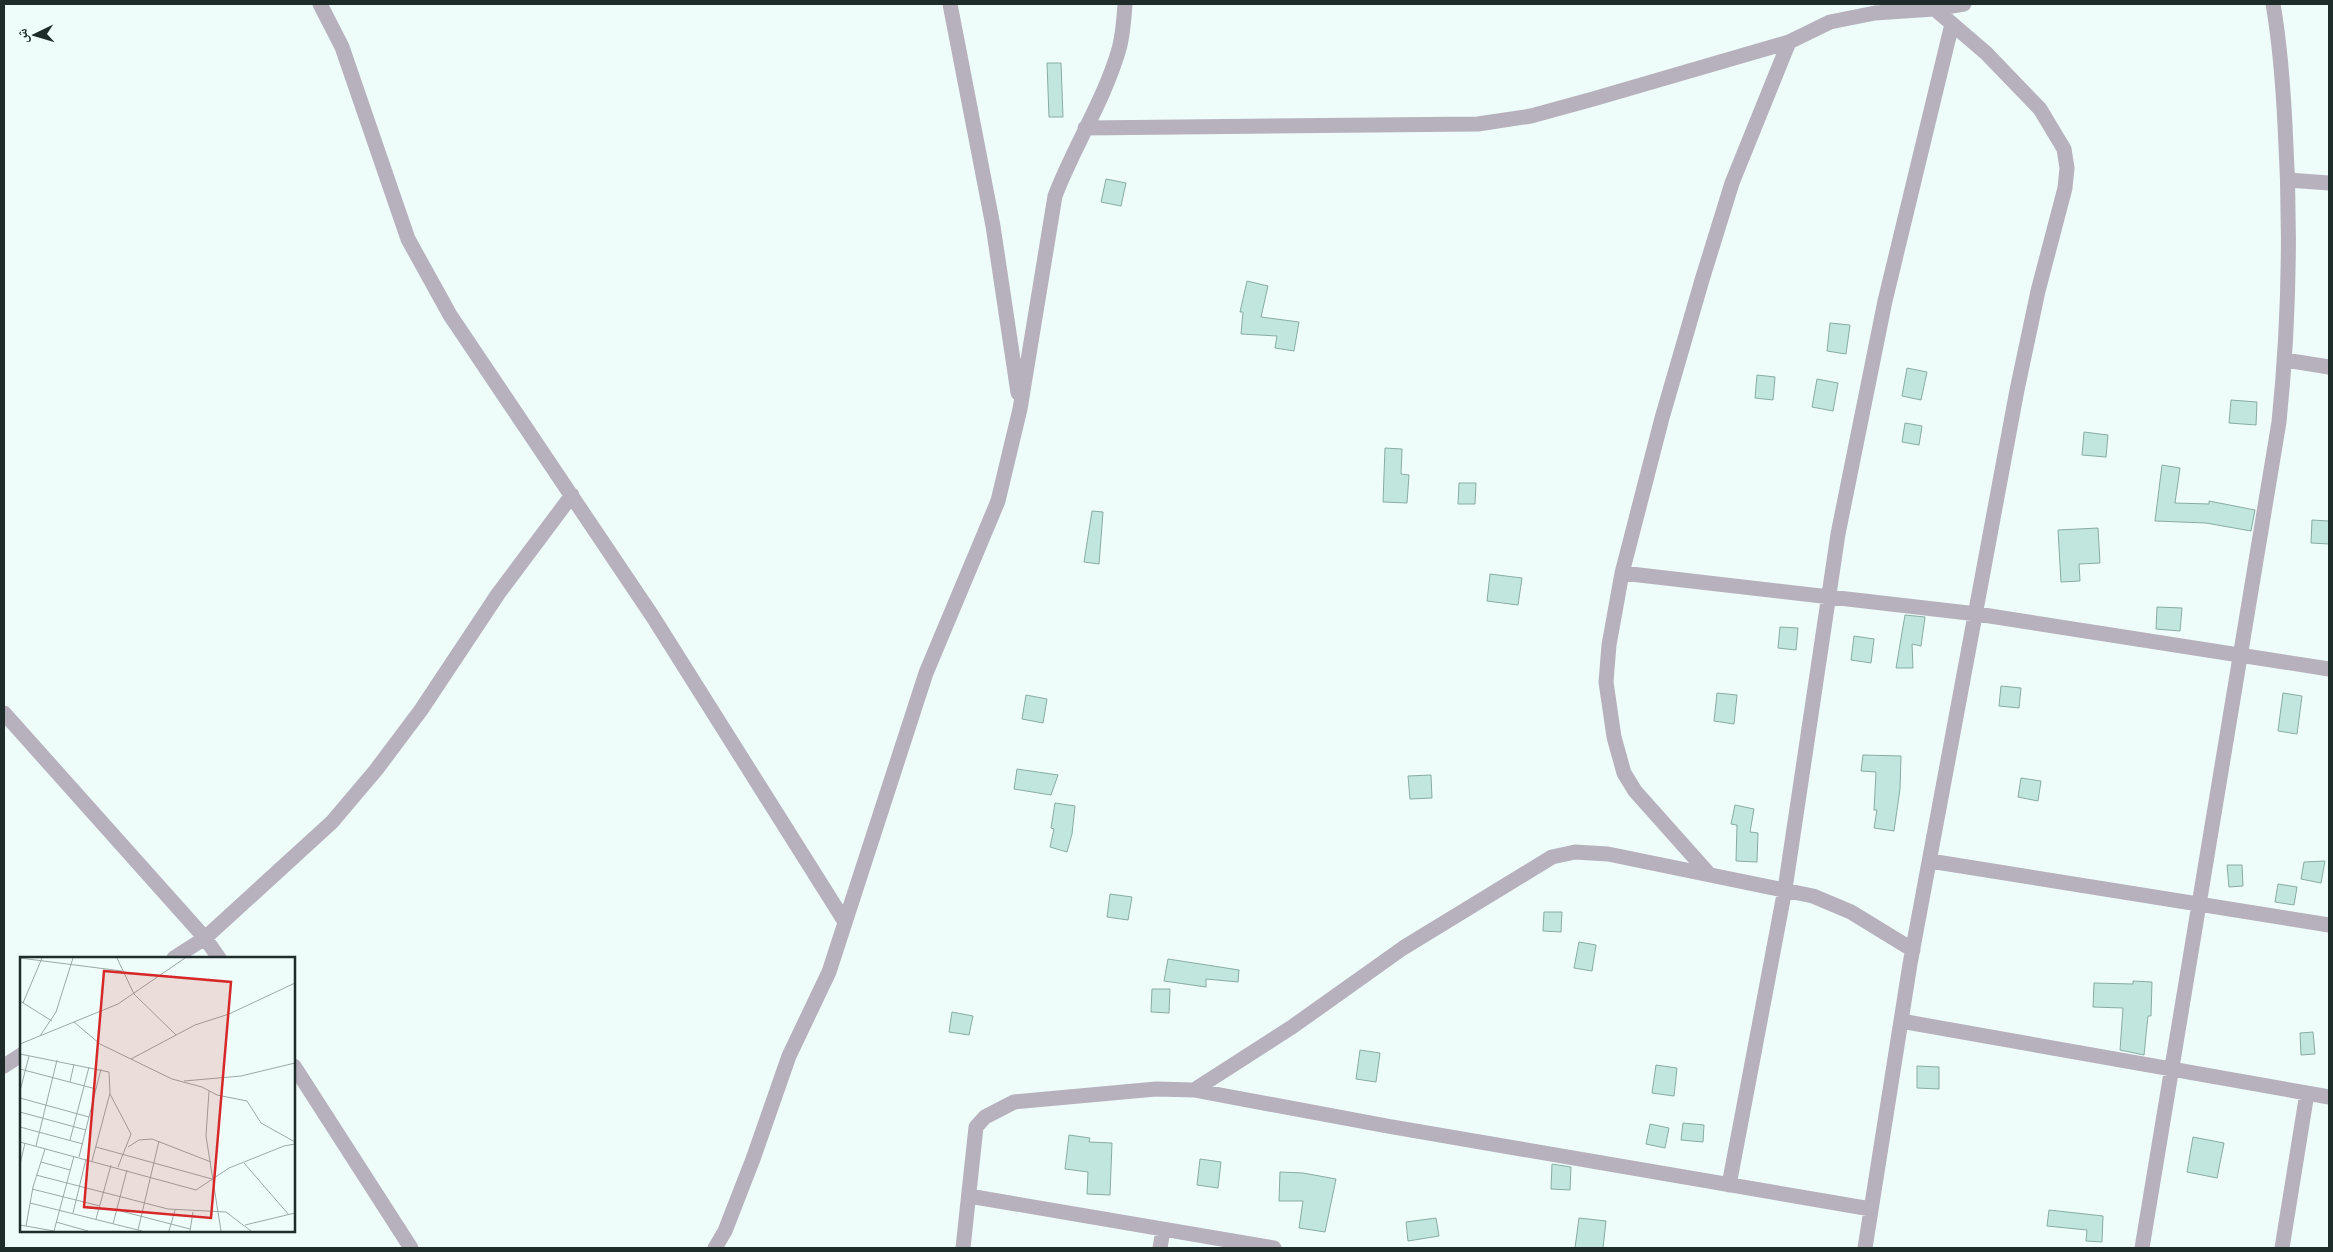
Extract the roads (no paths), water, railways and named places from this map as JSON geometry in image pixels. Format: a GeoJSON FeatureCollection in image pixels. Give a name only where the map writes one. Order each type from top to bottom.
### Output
{"type":"FeatureCollection","features":[{"type":"Feature","properties":{"kind":"street"},"geometry":{"type":"LineString","coordinates":[[320,4],[342,47],[408,239],[450,315],[654,617],[846,922]]}},
{"type":"Feature","properties":{"kind":"street"},"geometry":{"type":"LineString","coordinates":[[950,4],[993,226],[1020,409]]}},
{"type":"Feature","properties":{"kind":"street"},"geometry":{"type":"LineString","coordinates":[[715,1248],[729,1222],[789,1056],[828,972],[846,922],[926,673],[998,501],[1020,409],[1054,196],[1067,162],[1105,90],[1120,47],[1125,4]]}},
{"type":"Feature","properties":{"kind":"street"},"geometry":{"type":"LineString","coordinates":[[1085,128],[1478,124],[1530,116],[1788,42],[1830,22],[1874,13],[1964,4]]}},
{"type":"Feature","properties":{"kind":"street"},"geometry":{"type":"LineString","coordinates":[[2142,1248],[2279,422],[2286,360],[2288,180],[2282,81],[2273,4]]}},
{"type":"Feature","properties":{"kind":"street"},"geometry":{"type":"LineString","coordinates":[[1865,1248],[1913,950],[1977,614],[2017,390],[2038,290],[2065,188],[2067,168],[2064,150],[2040,109],[1986,53],[1932,7]]}},
{"type":"Feature","properties":{"kind":"street"},"geometry":{"type":"LineString","coordinates":[[1729,1185],[1785,889],[1838,534],[1885,301],[1952,24]]}},
{"type":"Feature","properties":{"kind":"street"},"geometry":{"type":"LineString","coordinates":[[1709,874],[1635,791],[1624,773],[1614,737],[1606,682],[1609,645],[1622,573],[1662,418],[1732,182],[1788,42]]}},
{"type":"Feature","properties":{"kind":"street"},"geometry":{"type":"LineString","coordinates":[[2288,180],[2329,182]]}},
{"type":"Feature","properties":{"kind":"street"},"geometry":{"type":"LineString","coordinates":[[2286,360],[2329,367]]}},
{"type":"Feature","properties":{"kind":"street"},"geometry":{"type":"LineString","coordinates":[[176,957],[205,938],[332,822],[376,770],[420,710],[498,594],[572,495]]}},
{"type":"Feature","properties":{"kind":"street"},"geometry":{"type":"LineString","coordinates":[[1622,573],[1977,614],[2329,669]]}},
{"type":"Feature","properties":{"kind":"street"},"geometry":{"type":"LineString","coordinates":[[4,713],[205,938],[218,957]]}},
{"type":"Feature","properties":{"kind":"street"},"geometry":{"type":"LineString","coordinates":[[1194,1090],[1292,1027],[1403,948],[1552,857],[1575,852],[1608,854],[1813,896],[1851,912],[1913,950]]}},
{"type":"Feature","properties":{"kind":"street"},"geometry":{"type":"LineString","coordinates":[[1930,861],[2329,925]]}},
{"type":"Feature","properties":{"kind":"street"},"geometry":{"type":"LineString","coordinates":[[1901,1021],[2329,1097]]}},
{"type":"Feature","properties":{"kind":"street"},"geometry":{"type":"LineString","coordinates":[[4,1066],[20,1056]]}},
{"type":"Feature","properties":{"kind":"street"},"geometry":{"type":"LineString","coordinates":[[295,1068],[411,1248]]}},
{"type":"Feature","properties":{"kind":"street"},"geometry":{"type":"LineString","coordinates":[[963,1248],[976,1127],[985,1117],[1014,1102],[1156,1089],[1194,1090],[1386,1126],[1871,1209]]}},
{"type":"Feature","properties":{"kind":"street"},"geometry":{"type":"LineString","coordinates":[[2282,1248],[2307,1093]]}},
{"type":"Feature","properties":{"kind":"street"},"geometry":{"type":"LineString","coordinates":[[969,1196],[1274,1248]]}},
{"type":"Feature","properties":{"kind":"street"},"geometry":{"type":"LineString","coordinates":[[1160,1248],[1163,1230]]}}]}
